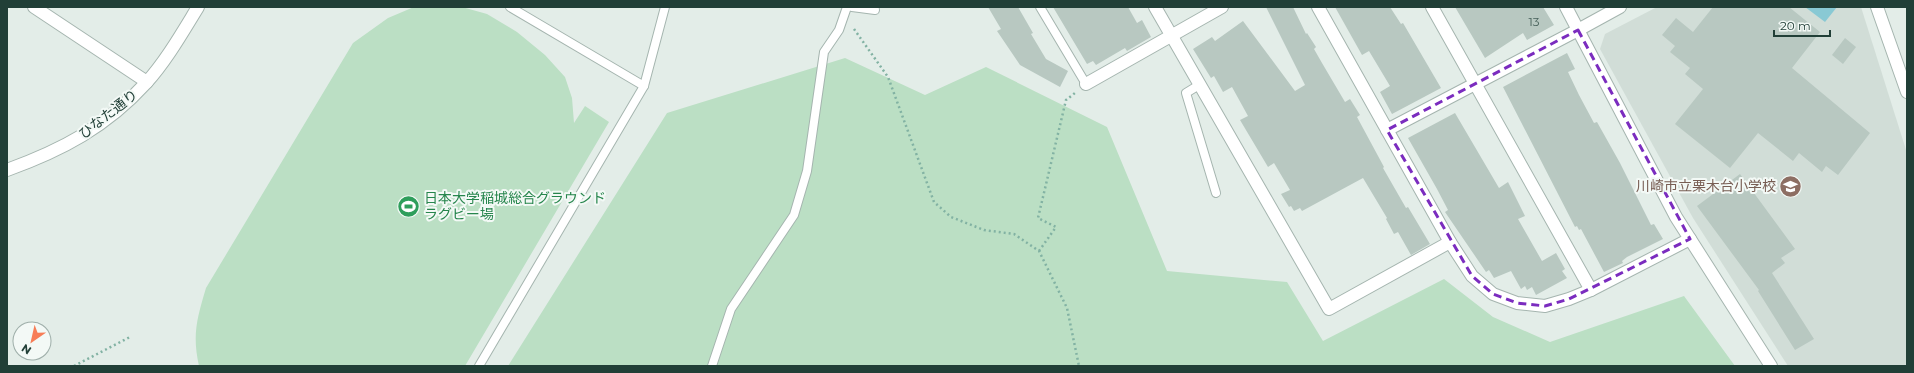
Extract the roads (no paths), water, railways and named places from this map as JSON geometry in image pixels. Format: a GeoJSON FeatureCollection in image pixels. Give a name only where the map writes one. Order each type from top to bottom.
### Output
{"type":"FeatureCollection","features":[{"type":"Feature","properties":{"kind":"street"},"geometry":{"type":"LineString","coordinates":[[34,7],[147,82]]}},
{"type":"Feature","properties":{"kind":"street","name":"ひなた通り"},"geometry":{"type":"LineString","coordinates":[[7,170],[66,146],[89,132],[128,101],[147,82],[198,7]]}},
{"type":"Feature","properties":{"kind":"street"},"geometry":{"type":"LineString","coordinates":[[1154,7],[1330,309],[1450,242]]}},
{"type":"Feature","properties":{"kind":"street"},"geometry":{"type":"LineString","coordinates":[[1086,84],[1222,7]]}},
{"type":"Feature","properties":{"kind":"street"},"geometry":{"type":"LineString","coordinates":[[1318,7],[1450,242],[1472,276],[1493,294],[1517,303],[1544,306],[1569,299],[1591,290],[1690,239]]}},
{"type":"Feature","properties":{"kind":"street"},"geometry":{"type":"LineString","coordinates":[[1432,7],[1591,290]]}},
{"type":"Feature","properties":{"kind":"street"},"geometry":{"type":"LineString","coordinates":[[1566,7],[1676,217],[1771,366]]}},
{"type":"Feature","properties":{"kind":"street"},"geometry":{"type":"LineString","coordinates":[[1387,130],[1620,7]]}},
{"type":"Feature","properties":{"kind":"street"},"geometry":{"type":"LineString","coordinates":[[1877,7],[1907,92]]}},
{"type":"Feature","properties":{"kind":"lane"},"geometry":{"type":"LineString","coordinates":[[510,7],[644,86]]}},
{"type":"Feature","properties":{"kind":"lane"},"geometry":{"type":"LineString","coordinates":[[479,366],[644,86],[665,7]]}},
{"type":"Feature","properties":{"kind":"lane"},"geometry":{"type":"LineString","coordinates":[[712,366],[731,310],[794,215],[806,171],[824,52],[839,30],[847,7]]}},
{"type":"Feature","properties":{"kind":"lane"},"geometry":{"type":"LineString","coordinates":[[852,7],[875,10]]}},
{"type":"Feature","properties":{"kind":"lane"},"geometry":{"type":"LineString","coordinates":[[1040,7],[1086,84]]}},
{"type":"Feature","properties":{"kind":"lane"},"geometry":{"type":"LineString","coordinates":[[1199,85],[1186,94],[1216,193]]}},
{"type":"Feature","properties":{"kind":"water"},"geometry":{"type":"Polygon","coordinates":[[[1805,7],[1837,7],[1825,22],[1805,7]]]}},
{"type":"Feature","properties":{"kind":"place","name":"川崎市立栗木台小学校"},"geometry":{"type":"Point","coordinates":[1791,186]}},
{"type":"Feature","properties":{"kind":"place","name":"日本大学稲城総合グラウンド ラグビー場"},"geometry":{"type":"Point","coordinates":[408,206]}}]}
